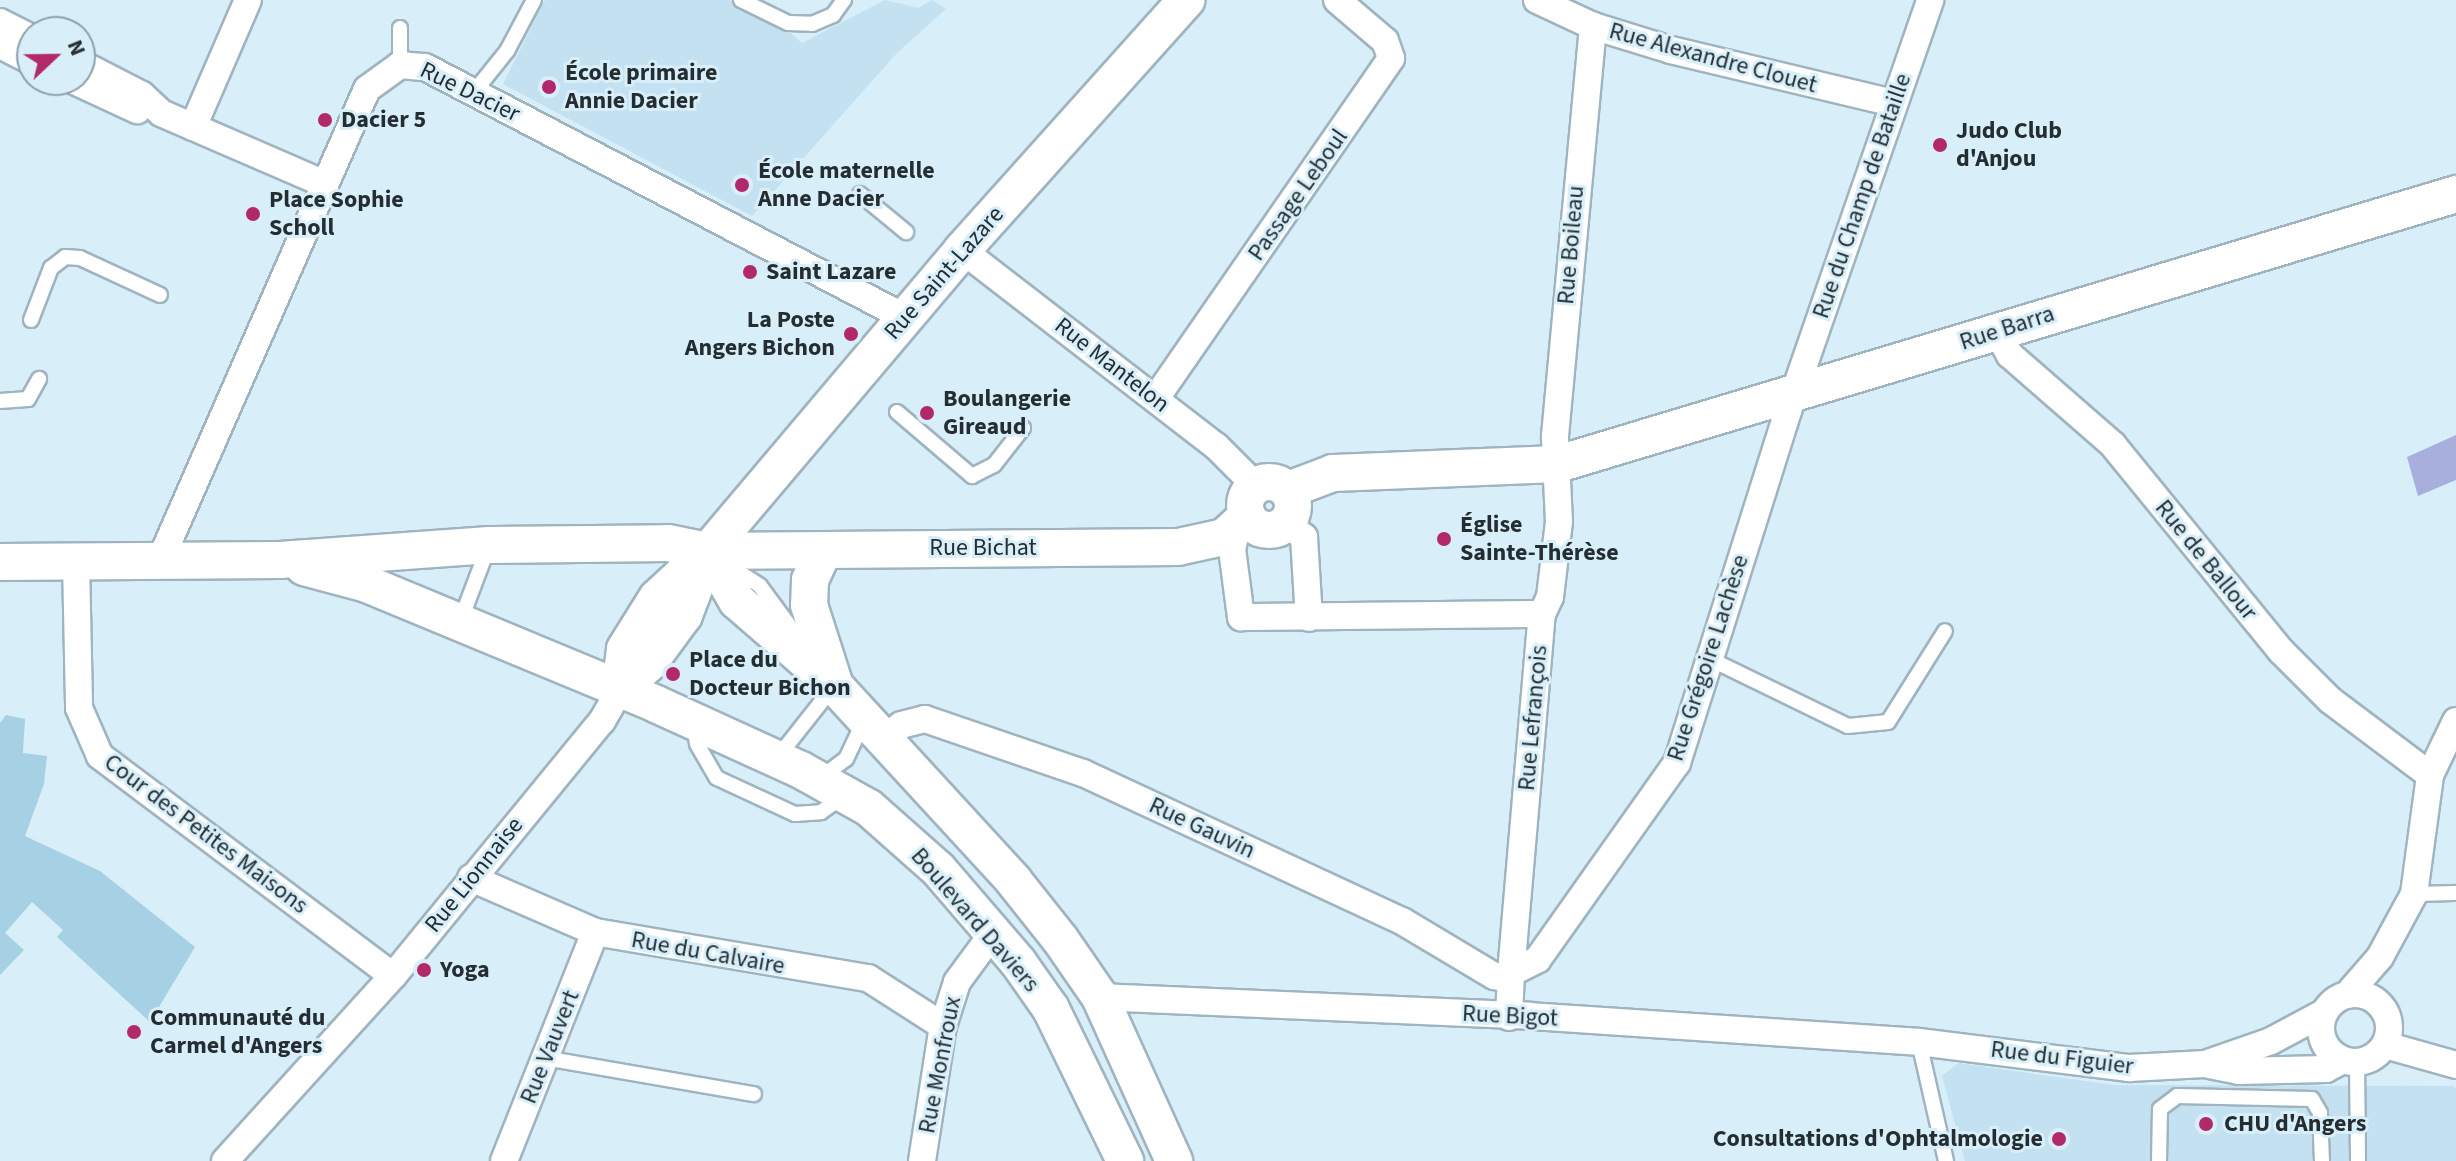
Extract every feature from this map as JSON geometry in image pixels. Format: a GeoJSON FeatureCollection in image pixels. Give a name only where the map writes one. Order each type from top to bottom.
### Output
{"type":"FeatureCollection","features":[{"type":"Feature","properties":{"kind":"main road","name":"Rue Saint-Lazare"},"geometry":{"type":"LineString","coordinates":[[620,690],[625,649],[657,598],[708,551],[861,385],[948,258],[1186,0]]}},
{"type":"Feature","properties":{"kind":"main road","name":"Rue Barra"},"geometry":{"type":"LineString","coordinates":[[1558,464],[2456,194]]}},
{"type":"Feature","properties":{"kind":"main road","name":"Rue Bichat"},"geometry":{"type":"LineString","coordinates":[[280,560],[489,545],[668,543],[708,551],[1178,547],[1224,537],[1263,508],[1333,473],[1558,464]]}},
{"type":"Feature","properties":{"kind":"main road"},"geometry":{"type":"LineString","coordinates":[[824,550],[810,580],[809,605],[834,685]]}},
{"type":"Feature","properties":{"kind":"main road","name":"Boulevard Daviers"},"geometry":{"type":"LineString","coordinates":[[708,551],[737,601],[834,685],[1013,880],[1100,997],[1174,1161]]}},
{"type":"Feature","properties":{"kind":"main road"},"geometry":{"type":"LineString","coordinates":[[0,562],[280,560]]}},
{"type":"Feature","properties":{"kind":"main road","name":"Boulevard Daviers"},"geometry":{"type":"LineString","coordinates":[[280,560],[367,584],[460,622],[777,758],[869,808],[938,869],[993,933],[1051,1009],[1125,1161]]}},
{"type":"Feature","properties":{"kind":"street"},"geometry":{"type":"LineString","coordinates":[[193,127],[248,0]]}},
{"type":"Feature","properties":{"kind":"street","name":"Passage Leboul"},"geometry":{"type":"LineString","coordinates":[[1156,398],[1391,58],[1385,41],[1337,0]]}},
{"type":"Feature","properties":{"kind":"street","name":"Rue Alexandre Clouet"},"geometry":{"type":"LineString","coordinates":[[1537,0],[1593,26],[1671,50],[1893,103]]}},
{"type":"Feature","properties":{"kind":"street","name":"Rue du Champ de Bataille"},"geometry":{"type":"LineString","coordinates":[[1795,392],[1930,0]]}},
{"type":"Feature","properties":{"kind":"street","name":"Rue Boileau"},"geometry":{"type":"LineString","coordinates":[[1558,464],[1555,436],[1564,320],[1593,26]]}},
{"type":"Feature","properties":{"kind":"street","name":"Rue Dacier"},"geometry":{"type":"LineString","coordinates":[[160,561],[367,89],[400,65],[425,67],[906,318]]}},
{"type":"Feature","properties":{"kind":"street"},"geometry":{"type":"LineString","coordinates":[[96,71],[142,95],[161,113]]}},
{"type":"Feature","properties":{"kind":"street"},"geometry":{"type":"LineString","coordinates":[[96,92],[132,109],[161,113],[325,184]]}},
{"type":"Feature","properties":{"kind":"street","name":"Rue Mantelon"},"geometry":{"type":"LineString","coordinates":[[948,258],[1156,398],[1263,508],[1304,537],[1309,618]]}},
{"type":"Feature","properties":{"kind":"street","name":"Rue de Ballour"},"geometry":{"type":"LineString","coordinates":[[1997,331],[2010,355],[2113,445],[2281,651],[2330,700],[2430,775]]}},
{"type":"Feature","properties":{"kind":"street","name":"Rue Grégoire Lachèse"},"geometry":{"type":"LineString","coordinates":[[1510,976],[1538,959],[1677,763],[1795,392]]}},
{"type":"Feature","properties":{"kind":"street","name":"Rue Lefrançois"},"geometry":{"type":"LineString","coordinates":[[1510,976],[1542,614],[1550,597],[1559,522],[1558,464]]}},
{"type":"Feature","properties":{"kind":"street"},"geometry":{"type":"LineString","coordinates":[[1263,508],[1232,549],[1241,617],[1542,614]]}},
{"type":"Feature","properties":{"kind":"street","name":"Cour des Petites Maisons"},"geometry":{"type":"LineString","coordinates":[[76,561],[79,708],[100,756],[393,976]]}},
{"type":"Feature","properties":{"kind":"street","name":"Rue Lionnaise"},"geometry":{"type":"LineString","coordinates":[[225,1161],[393,976],[602,721],[620,690]]}},
{"type":"Feature","properties":{"kind":"street","name":"Rue Gauvin"},"geometry":{"type":"LineString","coordinates":[[875,728],[925,719],[1083,773],[1402,921],[1494,976],[1510,976]]}},
{"type":"Feature","properties":{"kind":"street"},"geometry":{"type":"LineString","coordinates":[[2414,894],[2430,775],[2456,721]]}},
{"type":"Feature","properties":{"kind":"street","name":"Rue du Calvaire"},"geometry":{"type":"LineString","coordinates":[[471,878],[595,932],[868,978],[943,1026]]}},
{"type":"Feature","properties":{"kind":"street","name":"Rue du Figuier"},"geometry":{"type":"LineString","coordinates":[[2205,1064],[2271,1041],[2325,1012],[2347,995],[2380,957],[2414,894]]}},
{"type":"Feature","properties":{"kind":"street","name":"Rue Vauvert"},"geometry":{"type":"LineString","coordinates":[[504,1161],[595,932]]}},
{"type":"Feature","properties":{"kind":"street","name":"Rue Monfroux"},"geometry":{"type":"LineString","coordinates":[[922,1161],[943,1026],[960,974],[993,933]]}},
{"type":"Feature","properties":{"kind":"street"},"geometry":{"type":"LineString","coordinates":[[1509,1017],[1510,976]]}},
{"type":"Feature","properties":{"kind":"street"},"geometry":{"type":"LineString","coordinates":[[2347,995],[2373,999],[2382,1008],[2389,1033],[2385,1045],[2456,1065]]}},
{"type":"Feature","properties":{"kind":"street","name":"Rue Bigot"},"geometry":{"type":"LineString","coordinates":[[1100,997],[1509,1017],[1919,1042]]}},
{"type":"Feature","properties":{"kind":"street"},"geometry":{"type":"LineString","coordinates":[[2325,1012],[2323,1040],[2350,1061]]}},
{"type":"Feature","properties":{"kind":"street","name":"Rue du Figuier"},"geometry":{"type":"LineString","coordinates":[[1919,1042],[2097,1067],[2205,1064],[2239,1071],[2326,1069],[2385,1045]]}},
{"type":"Feature","properties":{"kind":"lane"},"geometry":{"type":"LineString","coordinates":[[474,92],[507,51],[534,0]]}},
{"type":"Feature","properties":{"kind":"lane"},"geometry":{"type":"LineString","coordinates":[[741,0],[788,23],[812,24],[833,15],[844,0]]}},
{"type":"Feature","properties":{"kind":"lane"},"geometry":{"type":"LineString","coordinates":[[400,28],[400,65]]}},
{"type":"Feature","properties":{"kind":"lane"},"geometry":{"type":"LineString","coordinates":[[860,194],[906,232]]}},
{"type":"Feature","properties":{"kind":"lane"},"geometry":{"type":"LineString","coordinates":[[31,320],[51,268],[65,257],[80,258],[160,295]]}},
{"type":"Feature","properties":{"kind":"lane"},"geometry":{"type":"LineString","coordinates":[[0,401],[28,399],[39,379]]}},
{"type":"Feature","properties":{"kind":"lane"},"geometry":{"type":"LineString","coordinates":[[897,412],[972,476],[994,465],[1023,428]]}},
{"type":"Feature","properties":{"kind":"lane"},"geometry":{"type":"LineString","coordinates":[[460,622],[489,545]]}},
{"type":"Feature","properties":{"kind":"lane"},"geometry":{"type":"LineString","coordinates":[[1710,659],[1848,726],[1888,722],[1945,631]]}},
{"type":"Feature","properties":{"kind":"lane"},"geometry":{"type":"LineString","coordinates":[[777,758],[834,685]]}},
{"type":"Feature","properties":{"kind":"lane"},"geometry":{"type":"LineString","coordinates":[[693,721],[697,744],[717,778],[795,814],[821,812],[846,759],[875,728]]}},
{"type":"Feature","properties":{"kind":"lane"},"geometry":{"type":"LineString","coordinates":[[2414,894],[2456,893]]}},
{"type":"Feature","properties":{"kind":"lane"},"geometry":{"type":"LineString","coordinates":[[1919,1042],[1946,1161]]}},
{"type":"Feature","properties":{"kind":"lane"},"geometry":{"type":"LineString","coordinates":[[545,1058],[754,1094]]}},
{"type":"Feature","properties":{"kind":"lane"},"geometry":{"type":"LineString","coordinates":[[2350,1061],[2358,1161]]}},
{"type":"Feature","properties":{"kind":"lane"},"geometry":{"type":"LineString","coordinates":[[2159,1161],[2163,1103],[2191,1096],[2312,1099],[2320,1113],[2322,1161]]}},
{"type":"Feature","properties":{"kind":"shaded area"},"geometry":{"type":"Polygon","coordinates":[[[545,0],[730,0],[773,18],[802,43],[885,0],[918,8],[932,0],[946,9],[897,53],[752,216],[503,84],[545,0]]]}},
{"type":"Feature","properties":{"kind":"shaded area"},"geometry":{"type":"Polygon","coordinates":[[[2456,435],[2456,480],[2418,496],[2407,457],[2456,435]]]}},
{"type":"Feature","properties":{"kind":"shaded area"},"geometry":{"type":"Polygon","coordinates":[[[6,715],[25,719],[23,753],[47,756],[44,784],[25,836],[100,871],[195,947],[150,1022],[57,937],[63,930],[32,902],[5,933],[24,950],[0,975],[0,723],[6,715]]]}},
{"type":"Feature","properties":{"kind":"shaded area","name":"CHU d'Angers"},"geometry":{"type":"Polygon","coordinates":[[[1958,1063],[2114,1085],[2452,1086],[2456,1088],[2456,1161],[1965,1161],[1942,1076],[1958,1063]]]}},
{"type":"Feature","properties":{"kind":"place","name":"École primaire Annie Dacier"},"geometry":{"type":"Point","coordinates":[549,87]}},
{"type":"Feature","properties":{"kind":"place","name":"Dacier 5"},"geometry":{"type":"Point","coordinates":[325,120]}},
{"type":"Feature","properties":{"kind":"place","name":"Judo Club d'Anjou"},"geometry":{"type":"Point","coordinates":[1940,145]}},
{"type":"Feature","properties":{"kind":"place","name":"École maternelle Anne Dacier"},"geometry":{"type":"Point","coordinates":[742,185]}},
{"type":"Feature","properties":{"kind":"place","name":"Place Sophie Scholl"},"geometry":{"type":"Point","coordinates":[253,214]}},
{"type":"Feature","properties":{"kind":"place","name":"Saint Lazare"},"geometry":{"type":"Point","coordinates":[750,272]}},
{"type":"Feature","properties":{"kind":"place","name":"La Poste Angers Bichon"},"geometry":{"type":"Point","coordinates":[851,334]}},
{"type":"Feature","properties":{"kind":"place","name":"Boulangerie Gireaud"},"geometry":{"type":"Point","coordinates":[927,413]}},
{"type":"Feature","properties":{"kind":"place","name":"Église Sainte-Thérèse"},"geometry":{"type":"Point","coordinates":[1444,539]}},
{"type":"Feature","properties":{"kind":"place","name":"Place du Docteur Bichon"},"geometry":{"type":"Point","coordinates":[673,674]}},
{"type":"Feature","properties":{"kind":"place","name":"Yoga"},"geometry":{"type":"Point","coordinates":[424,970]}},
{"type":"Feature","properties":{"kind":"place","name":"Communauté du Carmel d'Angers"},"geometry":{"type":"Point","coordinates":[134,1032]}},
{"type":"Feature","properties":{"kind":"place","name":"CHU d'Angers"},"geometry":{"type":"Point","coordinates":[2206,1124]}},
{"type":"Feature","properties":{"kind":"place","name":"Consultations d'Ophtalmologie"},"geometry":{"type":"Point","coordinates":[2059,1139]}}]}
